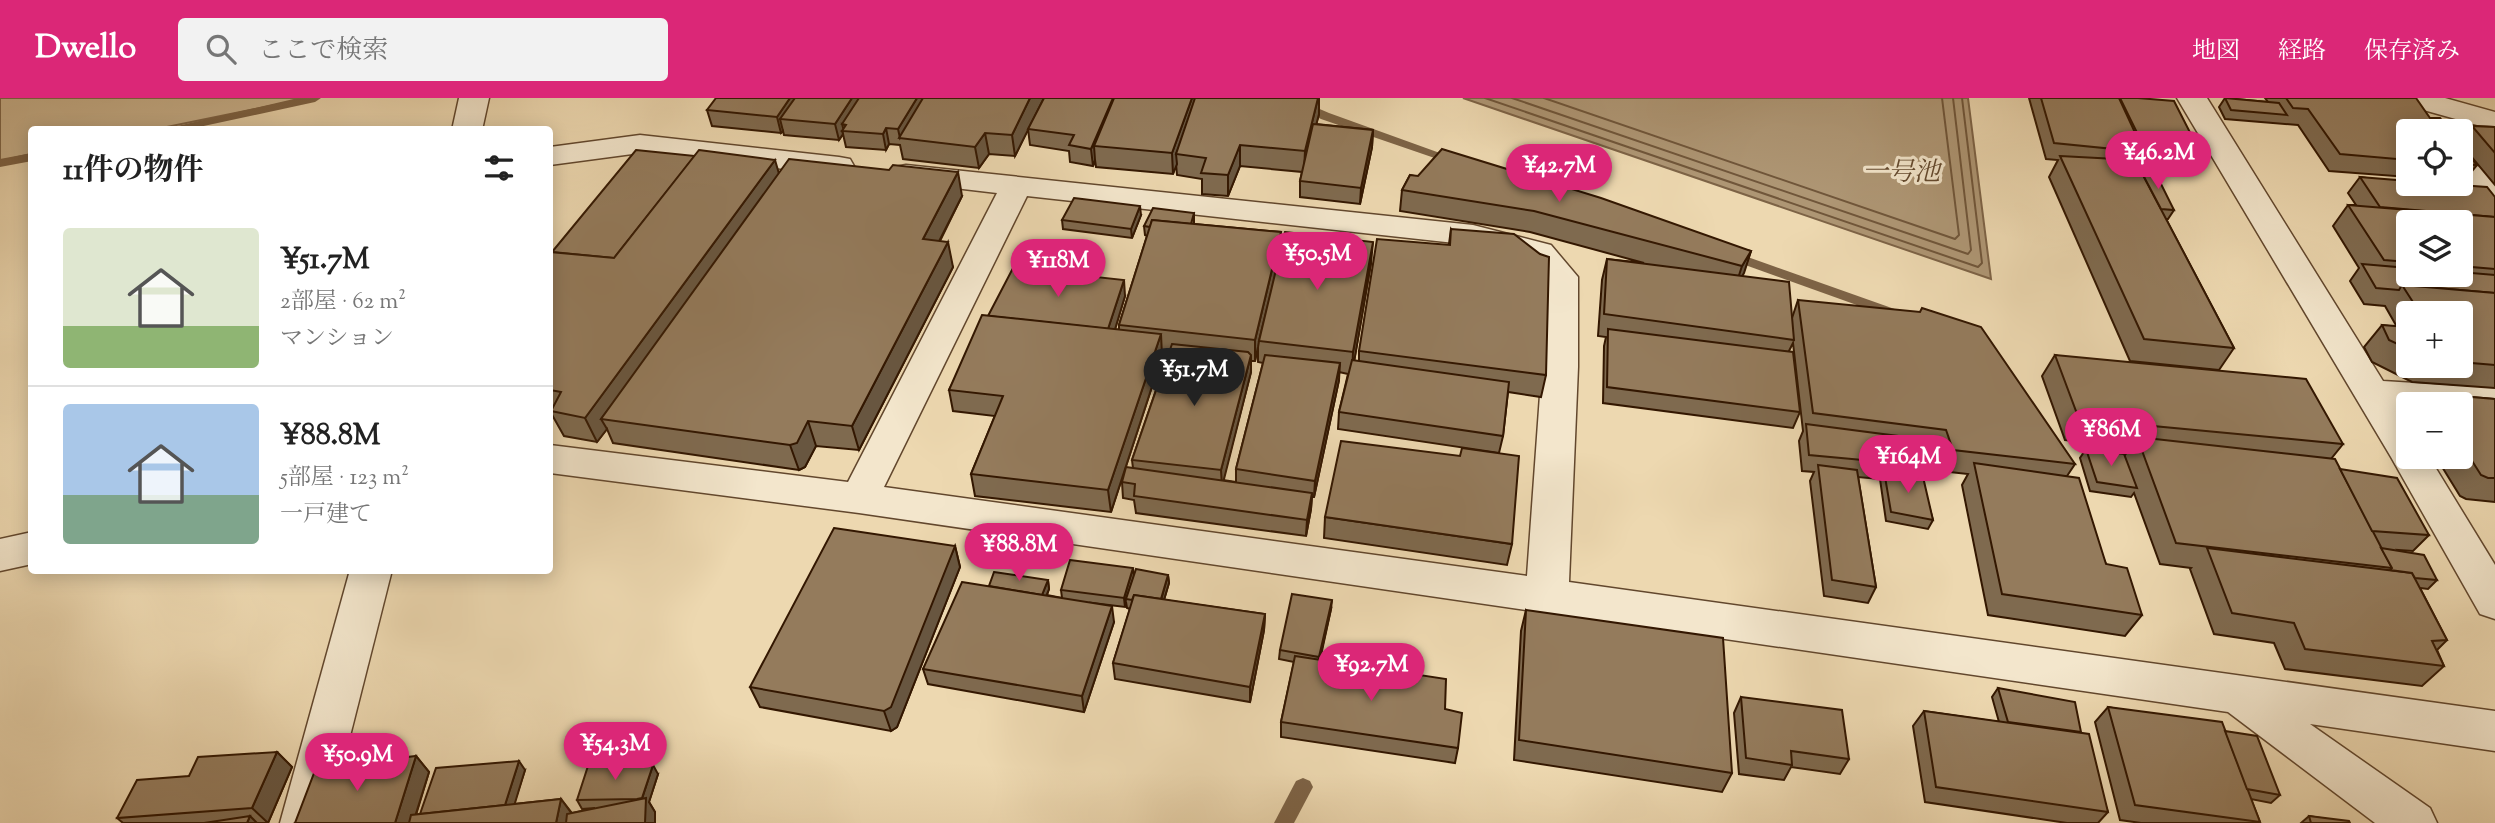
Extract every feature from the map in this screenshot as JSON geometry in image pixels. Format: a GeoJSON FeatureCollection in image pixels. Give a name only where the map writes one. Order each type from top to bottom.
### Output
{"type":"FeatureCollection","features":[{"type":"Feature","properties":{"kind":"street"},"geometry":{"type":"LineString","coordinates":[[468,126],[474,98]]}},
{"type":"Feature","properties":{"kind":"street"},"geometry":{"type":"LineString","coordinates":[[2192,98],[2396,433]]}},
{"type":"Feature","properties":{"kind":"street"},"geometry":{"type":"LineString","coordinates":[[2412,98],[2444,119]]}},
{"type":"Feature","properties":{"kind":"street"},"geometry":{"type":"LineString","coordinates":[[2473,120],[2495,121]]}},
{"type":"Feature","properties":{"kind":"street"},"geometry":{"type":"LineString","coordinates":[[553,156],[640,144],[1473,235],[1539,253],[1561,277],[1560,367],[1547,597]]}},
{"type":"Feature","properties":{"kind":"street"},"geometry":{"type":"LineString","coordinates":[[2473,171],[2495,198]]}},
{"type":"Feature","properties":{"kind":"street"},"geometry":{"type":"LineString","coordinates":[[859,498],[1016,186]]}},
{"type":"Feature","properties":{"kind":"street"},"geometry":{"type":"LineString","coordinates":[[2373,393],[2495,401]]}},
{"type":"Feature","properties":{"kind":"street"},"geometry":{"type":"LineString","coordinates":[[553,459],[859,498],[2495,731]]}},
{"type":"Feature","properties":{"kind":"street"},"geometry":{"type":"LineString","coordinates":[[2417,469],[2495,602]]}},
{"type":"Feature","properties":{"kind":"street"},"geometry":{"type":"LineString","coordinates":[[0,555],[28,549]]}},
{"type":"Feature","properties":{"kind":"street"},"geometry":{"type":"LineString","coordinates":[[304,823],[370,574]]}},
{"type":"Feature","properties":{"kind":"street"},"geometry":{"type":"LineString","coordinates":[[2238,694],[2312,752],[2413,823]]}},
{"type":"Feature","properties":{"kind":"shaded area"},"geometry":{"type":"Polygon","coordinates":[[[0,98],[309,98],[172,126],[28,126],[28,155],[0,161],[0,98]]]}},
{"type":"Feature","properties":{"kind":"water","name":"一号池"},"geometry":{"type":"Polygon","coordinates":[[[1463,98],[1968,98],[1991,279],[1463,98]]]}},
{"type":"Feature","properties":{"kind":"building"},"geometry":{"type":"Polygon","coordinates":[[[716,98],[790,98],[777,117],[707,110],[716,98]]]}},
{"type":"Feature","properties":{"kind":"building"},"geometry":{"type":"Polygon","coordinates":[[[795,98],[852,98],[835,124],[780,119],[795,98]]]}},
{"type":"Feature","properties":{"kind":"building"},"geometry":{"type":"Polygon","coordinates":[[[859,98],[917,98],[898,129],[886,128],[883,134],[842,131],[846,125],[842,124],[859,98]]]}},
{"type":"Feature","properties":{"kind":"building"},"geometry":{"type":"Polygon","coordinates":[[[923,98],[1030,98],[1012,135],[985,133],[975,147],[899,138],[923,98]]]}},
{"type":"Feature","properties":{"kind":"building"},"geometry":{"type":"Polygon","coordinates":[[[1044,98],[1113,98],[1091,149],[1069,145],[1074,135],[1028,129],[1044,98]]]}},
{"type":"Feature","properties":{"kind":"building"},"geometry":{"type":"Polygon","coordinates":[[[1114,98],[1192,98],[1172,153],[1094,146],[1114,98]]]}},
{"type":"Feature","properties":{"kind":"building"},"geometry":{"type":"Polygon","coordinates":[[[1195,98],[1318,98],[1305,151],[1240,145],[1228,175],[1201,173],[1206,158],[1176,154],[1195,98]]]}},
{"type":"Feature","properties":{"kind":"building"},"geometry":{"type":"Polygon","coordinates":[[[2041,98],[2119,98],[2144,152],[2054,143],[2041,98]]]}},
{"type":"Feature","properties":{"kind":"building"},"geometry":{"type":"Polygon","coordinates":[[[2120,98],[2174,101],[2202,156],[2146,151],[2120,98]]]}},
{"type":"Feature","properties":{"kind":"building"},"geometry":{"type":"Polygon","coordinates":[[[2225,98],[2279,103],[2287,115],[2231,110],[2225,98]]]}},
{"type":"Feature","properties":{"kind":"building"},"geometry":{"type":"Polygon","coordinates":[[[2286,98],[2416,98],[2430,118],[2441,119],[2396,119],[2396,159],[2340,154],[2308,109],[2293,108],[2286,98]]]}},
{"type":"Feature","properties":{"kind":"building"},"geometry":{"type":"Polygon","coordinates":[[[1313,124],[1373,130],[1361,188],[1300,181],[1313,124]]]}},
{"type":"Feature","properties":{"kind":"building"},"geometry":{"type":"Polygon","coordinates":[[[2473,126],[2495,127],[2495,153],[2473,127],[2473,126]]]}},
{"type":"Feature","properties":{"kind":"building"},"geometry":{"type":"Polygon","coordinates":[[[1442,149],[1601,198],[1751,251],[1742,266],[1534,211],[1402,190],[1410,175],[1418,176],[1442,149]]]}},
{"type":"Feature","properties":{"kind":"building"},"geometry":{"type":"Polygon","coordinates":[[[636,150],[695,156],[614,258],[553,251],[636,150]]]}},
{"type":"Feature","properties":{"kind":"building"},"geometry":{"type":"Polygon","coordinates":[[[699,150],[775,160],[585,418],[553,411],[561,392],[553,391],[553,252],[614,258],[699,150]]]}},
{"type":"Feature","properties":{"kind":"building"},"geometry":{"type":"Polygon","coordinates":[[[2060,156],[2135,160],[2234,348],[2144,339],[2060,156]]]}},
{"type":"Feature","properties":{"kind":"building"},"geometry":{"type":"Polygon","coordinates":[[[789,159],[889,170],[893,165],[958,172],[923,239],[948,242],[852,426],[808,421],[797,443],[790,445],[601,419],[789,159]]]}},
{"type":"Feature","properties":{"kind":"building"},"geometry":{"type":"Polygon","coordinates":[[[2142,173],[2156,174],[2174,210],[2161,209],[2142,173]]]}},
{"type":"Feature","properties":{"kind":"building"},"geometry":{"type":"Polygon","coordinates":[[[2360,177],[2396,180],[2396,196],[2473,196],[2473,186],[2487,187],[2495,197],[2495,217],[2473,215],[2473,210],[2380,207],[2360,177]]]}},
{"type":"Feature","properties":{"kind":"building"},"geometry":{"type":"Polygon","coordinates":[[[1074,198],[1140,206],[1131,229],[1062,220],[1074,198]]]}},
{"type":"Feature","properties":{"kind":"building"},"geometry":{"type":"Polygon","coordinates":[[[2348,205],[2409,210],[2396,210],[2396,261],[2384,260],[2348,205]]]}},
{"type":"Feature","properties":{"kind":"building"},"geometry":{"type":"Polygon","coordinates":[[[1153,208],[1194,213],[1191,224],[1152,220],[1150,227],[1144,226],[1153,208]]]}},
{"type":"Feature","properties":{"kind":"building"},"geometry":{"type":"Polygon","coordinates":[[[2473,215],[2495,217],[2495,269],[2473,267],[2473,215]]]}},
{"type":"Feature","properties":{"kind":"building"},"geometry":{"type":"Polygon","coordinates":[[[1152,220],[1281,232],[1255,340],[1119,325],[1152,220]]]}},
{"type":"Feature","properties":{"kind":"building"},"geometry":{"type":"Polygon","coordinates":[[[1451,229],[1514,234],[1540,254],[1549,257],[1546,375],[1359,351],[1377,239],[1450,245],[1451,229]]]}},
{"type":"Feature","properties":{"kind":"building"},"geometry":{"type":"Polygon","coordinates":[[[1285,232],[1373,242],[1353,352],[1259,341],[1285,232]]]}},
{"type":"Feature","properties":{"kind":"building"},"geometry":{"type":"Polygon","coordinates":[[[1607,259],[1789,282],[1794,340],[1604,314],[1607,259]]]}},
{"type":"Feature","properties":{"kind":"building"},"geometry":{"type":"Polygon","coordinates":[[[2362,264],[2396,267],[2396,287],[2401,287],[2399,290],[2376,288],[2362,264]]]}},
{"type":"Feature","properties":{"kind":"building"},"geometry":{"type":"Polygon","coordinates":[[[1013,268],[1124,280],[1108,329],[988,316],[1013,268]]]}},
{"type":"Feature","properties":{"kind":"building"},"geometry":{"type":"Polygon","coordinates":[[[2473,273],[2495,275],[2495,293],[2425,287],[2473,287],[2473,273]]]}},
{"type":"Feature","properties":{"kind":"building"},"geometry":{"type":"Polygon","coordinates":[[[2403,287],[2495,293],[2495,365],[2473,363],[2473,301],[2412,301],[2403,287]]]}},
{"type":"Feature","properties":{"kind":"building"},"geometry":{"type":"Polygon","coordinates":[[[1798,300],[1920,312],[1922,308],[1981,327],[2075,464],[1953,450],[1946,430],[1813,413],[1798,300]]]}},
{"type":"Feature","properties":{"kind":"building"},"geometry":{"type":"Polygon","coordinates":[[[982,315],[1161,334],[1108,490],[971,474],[1003,396],[949,390],[982,315]]]}},
{"type":"Feature","properties":{"kind":"building"},"geometry":{"type":"Polygon","coordinates":[[[2382,325],[2396,326],[2396,343],[2389,340],[2382,325]]]}},
{"type":"Feature","properties":{"kind":"building"},"geometry":{"type":"Polygon","coordinates":[[[1608,329],[1793,352],[1800,412],[1607,387],[1608,329]]]}},
{"type":"Feature","properties":{"kind":"building"},"geometry":{"type":"Polygon","coordinates":[[[1172,344],[1248,352],[1251,355],[1221,470],[1132,460],[1172,344]]]}},
{"type":"Feature","properties":{"kind":"building"},"geometry":{"type":"Polygon","coordinates":[[[1265,355],[1340,363],[1315,481],[1236,469],[1265,355]]]}},
{"type":"Feature","properties":{"kind":"building"},"geometry":{"type":"Polygon","coordinates":[[[2055,355],[2306,379],[2343,444],[2079,419],[2055,355]]]}},
{"type":"Feature","properties":{"kind":"building"},"geometry":{"type":"Polygon","coordinates":[[[1352,360],[1509,382],[1503,436],[1339,412],[1352,360]]]}},
{"type":"Feature","properties":{"kind":"building"},"geometry":{"type":"Polygon","coordinates":[[[2473,397],[2495,399],[2495,478],[2481,475],[2473,462],[2473,397]]]}},
{"type":"Feature","properties":{"kind":"building"},"geometry":{"type":"Polygon","coordinates":[[[1806,424],[1921,439],[1927,466],[1809,455],[1806,424]]]}},
{"type":"Feature","properties":{"kind":"building"},"geometry":{"type":"Polygon","coordinates":[[[2137,437],[2335,459],[2392,568],[2176,543],[2137,437]]]}},
{"type":"Feature","properties":{"kind":"building"},"geometry":{"type":"Polygon","coordinates":[[[1341,441],[1460,456],[1462,448],[1519,456],[1512,544],[1325,517],[1341,441]]]}},
{"type":"Feature","properties":{"kind":"building"},"geometry":{"type":"Polygon","coordinates":[[[2086,449],[2124,454],[2137,488],[2097,482],[2086,449]]]}},
{"type":"Feature","properties":{"kind":"building"},"geometry":{"type":"Polygon","coordinates":[[[1974,463],[2079,478],[2106,564],[2127,568],[2142,615],[2002,594],[1974,463]]]}},
{"type":"Feature","properties":{"kind":"building"},"geometry":{"type":"Polygon","coordinates":[[[1818,465],[1857,470],[1876,587],[1832,580],[1818,465]]]}},
{"type":"Feature","properties":{"kind":"building"},"geometry":{"type":"Polygon","coordinates":[[[1126,467],[1312,493],[1307,520],[1134,496],[1135,484],[1122,482],[1126,467]]]}},
{"type":"Feature","properties":{"kind":"building"},"geometry":{"type":"Polygon","coordinates":[[[2340,469],[2397,478],[2429,535],[2372,531],[2340,469]]]}},
{"type":"Feature","properties":{"kind":"building"},"geometry":{"type":"Polygon","coordinates":[[[1884,471],[1923,477],[1933,520],[1891,512],[1884,471]]]}},
{"type":"Feature","properties":{"kind":"building"},"geometry":{"type":"Polygon","coordinates":[[[834,528],[955,546],[891,707],[884,711],[750,687],[834,528]]]}},
{"type":"Feature","properties":{"kind":"building"},"geometry":{"type":"Polygon","coordinates":[[[2207,548],[2412,573],[2447,640],[2432,641],[2444,666],[2305,649],[2294,623],[2232,613],[2207,548]]]}},
{"type":"Feature","properties":{"kind":"building"},"geometry":{"type":"Polygon","coordinates":[[[2381,548],[2424,555],[2437,580],[2415,578],[2412,573],[2390,570],[2392,568],[2381,548]]]}},
{"type":"Feature","properties":{"kind":"building"},"geometry":{"type":"Polygon","coordinates":[[[1070,560],[1133,568],[1124,598],[1061,590],[1070,560]]]}},
{"type":"Feature","properties":{"kind":"building"},"geometry":{"type":"Polygon","coordinates":[[[1136,569],[1168,575],[1161,599],[1134,595],[1132,600],[1126,599],[1136,569]]]}},
{"type":"Feature","properties":{"kind":"building"},"geometry":{"type":"Polygon","coordinates":[[[994,572],[1048,580],[1042,595],[989,586],[994,572]]]}},
{"type":"Feature","properties":{"kind":"building"},"geometry":{"type":"Polygon","coordinates":[[[962,582],[1112,606],[1082,696],[923,669],[962,582]]]}},
{"type":"Feature","properties":{"kind":"building"},"geometry":{"type":"Polygon","coordinates":[[[1292,594],[1332,600],[1319,657],[1280,650],[1292,594]]]}},
{"type":"Feature","properties":{"kind":"building"},"geometry":{"type":"Polygon","coordinates":[[[1134,595],[1265,614],[1250,687],[1113,663],[1134,595]]]}},
{"type":"Feature","properties":{"kind":"building"},"geometry":{"type":"Polygon","coordinates":[[[1526,610],[1723,638],[1732,773],[1519,740],[1526,610]]]}},
{"type":"Feature","properties":{"kind":"building"},"geometry":{"type":"Polygon","coordinates":[[[1295,656],[1446,679],[1445,709],[1462,713],[1458,748],[1281,722],[1295,656]]]}},
{"type":"Feature","properties":{"kind":"building"},"geometry":{"type":"Polygon","coordinates":[[[1998,688],[2075,702],[2081,732],[2008,722],[1998,688]]]}},
{"type":"Feature","properties":{"kind":"building"},"geometry":{"type":"Polygon","coordinates":[[[1741,697],[1842,710],[1849,759],[1791,751],[1792,765],[1746,758],[1741,697]]]}},
{"type":"Feature","properties":{"kind":"building"},"geometry":{"type":"Polygon","coordinates":[[[2108,707],[2222,722],[2260,822],[2135,805],[2108,707]]]}},
{"type":"Feature","properties":{"kind":"building"},"geometry":{"type":"Polygon","coordinates":[[[1924,711],[2089,734],[2108,812],[1936,787],[1924,711]]]}},
{"type":"Feature","properties":{"kind":"building"},"geometry":{"type":"Polygon","coordinates":[[[2225,731],[2257,736],[2280,795],[2247,789],[2225,731]]]}},
{"type":"Feature","properties":{"kind":"building"},"geometry":{"type":"Polygon","coordinates":[[[277,752],[252,808],[117,818],[137,780],[189,776],[198,757],[277,752]]]}},
{"type":"Feature","properties":{"kind":"building"},"geometry":{"type":"Polygon","coordinates":[[[416,756],[395,823],[295,823],[316,768],[416,756]]]}},
{"type":"Feature","properties":{"kind":"building"},"geometry":{"type":"Polygon","coordinates":[[[519,761],[505,805],[420,814],[436,768],[519,761]]]}},
{"type":"Feature","properties":{"kind":"building"},"geometry":{"type":"Polygon","coordinates":[[[653,765],[642,798],[577,800],[588,766],[653,765]]]}},
{"type":"Feature","properties":{"kind":"building"},"geometry":{"type":"Polygon","coordinates":[[[646,798],[645,823],[566,823],[567,814],[646,798]]]}},
{"type":"Feature","properties":{"kind":"building"},"geometry":{"type":"Polygon","coordinates":[[[561,799],[556,823],[409,823],[411,815],[561,799]]]}},
{"type":"Feature","properties":{"kind":"building"},"geometry":{"type":"Polygon","coordinates":[[[250,816],[247,823],[204,823],[250,816]]]}},
{"type":"Feature","properties":{"kind":"building"},"geometry":{"type":"Polygon","coordinates":[[[2309,816],[2349,821],[2350,823],[2311,823],[2309,816]]]}},
{"type":"Feature","properties":{"kind":"waterway"},"geometry":{"type":"LineString","coordinates":[[185,126],[315,98]]}},
{"type":"Feature","properties":{"kind":"waterway"},"geometry":{"type":"LineString","coordinates":[[1284,98],[1325,116],[1456,161]]}},
{"type":"Feature","properties":{"kind":"waterway"},"geometry":{"type":"LineString","coordinates":[[0,163],[28,158]]}},
{"type":"Feature","properties":{"kind":"waterway"},"geometry":{"type":"LineString","coordinates":[[1728,254],[1898,315]]}},
{"type":"Feature","properties":{"kind":"waterway"},"geometry":{"type":"LineString","coordinates":[[1284,823],[1303,787]]}}]}
